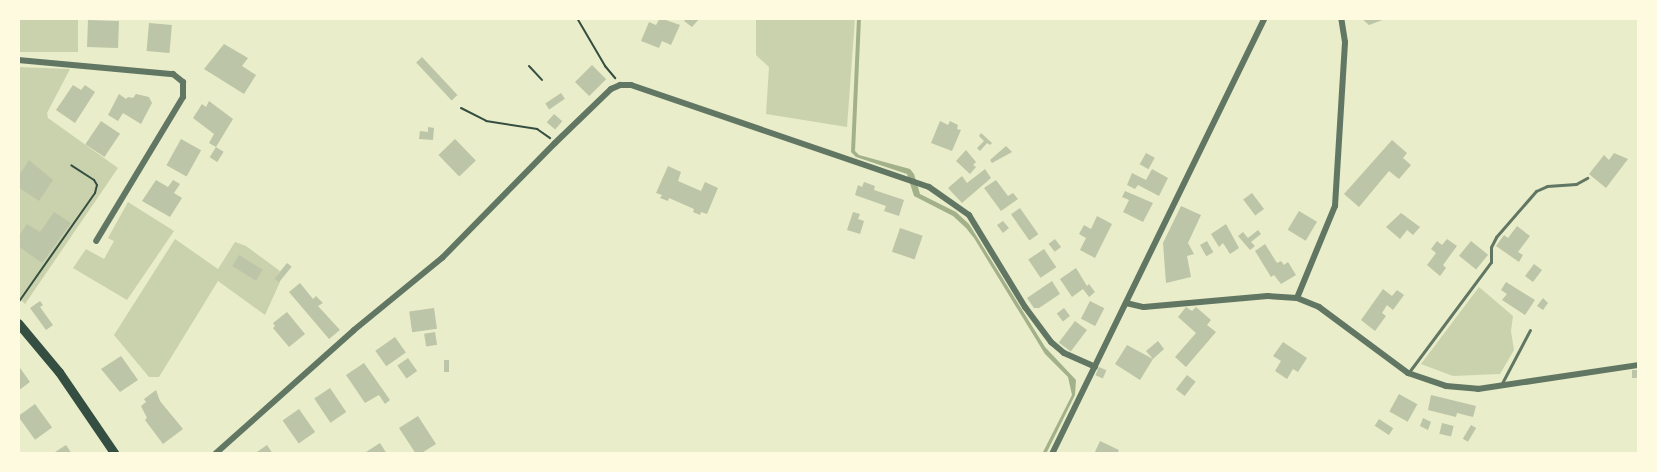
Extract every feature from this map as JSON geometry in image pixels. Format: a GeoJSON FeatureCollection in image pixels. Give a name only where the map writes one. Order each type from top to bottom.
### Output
{"type":"FeatureCollection","features":[{"type":"Feature","properties":{"kind":"main road"},"geometry":{"type":"LineString","coordinates":[[18,323],[58,372],[115,454]]}},
{"type":"Feature","properties":{"kind":"street"},"geometry":{"type":"LineString","coordinates":[[1052,454],[1265,18]]}},
{"type":"Feature","properties":{"kind":"street"},"geometry":{"type":"LineString","coordinates":[[1297,298],[1335,206],[1345,42],[1341,18]]}},
{"type":"Feature","properties":{"kind":"street"},"geometry":{"type":"LineString","coordinates":[[18,60],[174,74],[183,82],[183,97],[96,241]]}},
{"type":"Feature","properties":{"kind":"street"},"geometry":{"type":"LineString","coordinates":[[215,454],[354,330],[442,258],[555,143],[616,86],[631,85],[929,187],[969,215],[1026,307],[1051,342],[1064,353],[1095,367]]}},
{"type":"Feature","properties":{"kind":"street"},"geometry":{"type":"LineString","coordinates":[[1126,303],[1144,307],[1268,296],[1297,298],[1319,307],[1408,373],[1446,386],[1478,389],[1639,365]]}},
{"type":"Feature","properties":{"kind":"lane"},"geometry":{"type":"LineString","coordinates":[[1408,373],[1491,262],[1492,244],[1496,237],[1536,191],[1547,186],[1576,184],[1587,178]]}},
{"type":"Feature","properties":{"kind":"lane"},"geometry":{"type":"LineString","coordinates":[[1501,385],[1530,330]]}},
{"type":"Feature","properties":{"kind":"path"},"geometry":{"type":"LineString","coordinates":[[577,18],[605,66],[615,76],[616,86]]}},
{"type":"Feature","properties":{"kind":"path"},"geometry":{"type":"LineString","coordinates":[[529,66],[542,80]]}},
{"type":"Feature","properties":{"kind":"path"},"geometry":{"type":"LineString","coordinates":[[460,108],[486,121],[537,129],[555,143]]}},
{"type":"Feature","properties":{"kind":"path"},"geometry":{"type":"LineString","coordinates":[[18,303],[95,194],[94,180],[71,165]]}},
{"type":"Feature","properties":{"kind":"shaded area"},"geometry":{"type":"Polygon","coordinates":[[[19,18],[78,18],[78,52],[19,52],[19,18]]]}},
{"type":"Feature","properties":{"kind":"shaded area"},"geometry":{"type":"Polygon","coordinates":[[[756,18],[855,18],[847,127],[766,114],[769,67],[756,55],[756,18]]]}},
{"type":"Feature","properties":{"kind":"shaded area"},"geometry":{"type":"Polygon","coordinates":[[[857,18],[861,18],[855,151],[859,155],[910,169],[914,174],[920,194],[956,212],[969,224],[1045,347],[1076,380],[1075,395],[1046,454],[1042,454],[1072,395],[1068,377],[1045,354],[966,228],[953,216],[914,196],[907,174],[856,157],[851,152],[857,18]]]}},
{"type":"Feature","properties":{"kind":"shaded area"},"geometry":{"type":"Polygon","coordinates":[[[18,67],[70,69],[47,113],[48,118],[118,168],[25,304],[18,297],[18,67]]]}},
{"type":"Feature","properties":{"kind":"shaded area"},"geometry":{"type":"Polygon","coordinates":[[[128,202],[174,231],[127,300],[73,268],[86,249],[104,259],[114,241],[108,238],[128,202]]]}},
{"type":"Feature","properties":{"kind":"shaded area"},"geometry":{"type":"Polygon","coordinates":[[[175,239],[218,269],[235,242],[246,246],[280,271],[275,278],[280,282],[265,315],[218,281],[159,377],[149,377],[114,335],[175,239]]]}},
{"type":"Feature","properties":{"kind":"shaded area"},"geometry":{"type":"Polygon","coordinates":[[[1479,287],[1513,316],[1511,331],[1514,350],[1500,374],[1453,376],[1421,364],[1479,287]]]}},
{"type":"Feature","properties":{"kind":"building"},"geometry":{"type":"Polygon","coordinates":[[[660,18],[680,25],[671,45],[662,41],[659,48],[641,41],[649,22],[656,25],[660,18]]]}},
{"type":"Feature","properties":{"kind":"building"},"geometry":{"type":"Polygon","coordinates":[[[687,18],[700,18],[692,27],[684,21],[687,18]]]}},
{"type":"Feature","properties":{"kind":"building"},"geometry":{"type":"Polygon","coordinates":[[[1361,18],[1388,18],[1369,25],[1361,18]]]}},
{"type":"Feature","properties":{"kind":"building"},"geometry":{"type":"Polygon","coordinates":[[[88,20],[119,21],[118,48],[87,47],[88,20]]]}},
{"type":"Feature","properties":{"kind":"building"},"geometry":{"type":"Polygon","coordinates":[[[149,23],[172,25],[169,53],[147,51],[149,23]]]}},
{"type":"Feature","properties":{"kind":"building"},"geometry":{"type":"Polygon","coordinates":[[[224,44],[248,58],[242,66],[256,75],[244,94],[204,69],[224,44]]]}},
{"type":"Feature","properties":{"kind":"building"},"geometry":{"type":"Polygon","coordinates":[[[422,57],[457,95],[452,100],[416,62],[422,57]]]}},
{"type":"Feature","properties":{"kind":"building"},"geometry":{"type":"Polygon","coordinates":[[[592,65],[606,79],[589,96],[575,82],[592,65]]]}},
{"type":"Feature","properties":{"kind":"building"},"geometry":{"type":"Polygon","coordinates":[[[73,85],[81,90],[85,85],[95,92],[75,123],[56,110],[73,85]]]}},
{"type":"Feature","properties":{"kind":"building"},"geometry":{"type":"Polygon","coordinates":[[[561,93],[565,99],[549,109],[545,104],[561,93]]]}},
{"type":"Feature","properties":{"kind":"building"},"geometry":{"type":"Polygon","coordinates":[[[119,94],[126,99],[133,98],[136,94],[149,97],[152,103],[141,124],[123,113],[118,121],[108,115],[119,94]]]}},
{"type":"Feature","properties":{"kind":"building"},"geometry":{"type":"Polygon","coordinates":[[[209,101],[233,119],[216,147],[209,143],[214,134],[193,118],[202,104],[206,107],[209,101]]]}},
{"type":"Feature","properties":{"kind":"building"},"geometry":{"type":"Polygon","coordinates":[[[554,114],[562,121],[555,130],[547,122],[554,114]]]}},
{"type":"Feature","properties":{"kind":"building"},"geometry":{"type":"Polygon","coordinates":[[[101,121],[120,134],[104,157],[85,144],[101,121]]]}},
{"type":"Feature","properties":{"kind":"building"},"geometry":{"type":"Polygon","coordinates":[[[940,121],[948,125],[950,121],[958,125],[957,129],[961,130],[952,151],[931,143],[940,121]]]}},
{"type":"Feature","properties":{"kind":"building"},"geometry":{"type":"Polygon","coordinates":[[[428,127],[434,128],[433,140],[419,139],[420,131],[428,132],[428,127]]]}},
{"type":"Feature","properties":{"kind":"building"},"geometry":{"type":"Polygon","coordinates":[[[981,133],[992,143],[990,145],[987,143],[980,151],[977,148],[984,141],[979,136],[981,133]]]}},
{"type":"Feature","properties":{"kind":"building"},"geometry":{"type":"Polygon","coordinates":[[[181,139],[201,150],[187,176],[166,165],[181,139]]]}},
{"type":"Feature","properties":{"kind":"building"},"geometry":{"type":"Polygon","coordinates":[[[455,139],[476,161],[459,177],[438,155],[455,139]]]}},
{"type":"Feature","properties":{"kind":"building"},"geometry":{"type":"Polygon","coordinates":[[[1392,140],[1407,153],[1403,158],[1411,165],[1399,179],[1389,171],[1359,207],[1344,194],[1392,140]]]}},
{"type":"Feature","properties":{"kind":"building"},"geometry":{"type":"Polygon","coordinates":[[[1006,146],[1012,152],[992,163],[990,160],[1006,146]]]}},
{"type":"Feature","properties":{"kind":"building"},"geometry":{"type":"Polygon","coordinates":[[[216,147],[224,152],[217,162],[210,157],[216,147]]]}},
{"type":"Feature","properties":{"kind":"building"},"geometry":{"type":"Polygon","coordinates":[[[966,150],[976,162],[973,165],[976,167],[970,174],[956,161],[966,150]]]}},
{"type":"Feature","properties":{"kind":"building"},"geometry":{"type":"Polygon","coordinates":[[[1146,153],[1155,158],[1148,169],[1140,164],[1146,153]]]}},
{"type":"Feature","properties":{"kind":"building"},"geometry":{"type":"Polygon","coordinates":[[[1614,153],[1628,159],[1606,188],[1589,174],[1604,155],[1609,160],[1614,153]]]}},
{"type":"Feature","properties":{"kind":"building"},"geometry":{"type":"Polygon","coordinates":[[[29,160],[53,180],[39,201],[18,187],[18,177],[29,160]]]}},
{"type":"Feature","properties":{"kind":"building"},"geometry":{"type":"Polygon","coordinates":[[[668,166],[681,172],[678,181],[701,191],[705,182],[718,188],[707,214],[701,212],[700,215],[693,212],[694,209],[669,198],[668,201],[660,198],[662,195],[656,193],[668,166]]]}},
{"type":"Feature","properties":{"kind":"building"},"geometry":{"type":"Polygon","coordinates":[[[985,169],[991,178],[962,203],[948,188],[962,176],[967,183],[985,169]]]}},
{"type":"Feature","properties":{"kind":"building"},"geometry":{"type":"Polygon","coordinates":[[[1152,169],[1168,178],[1159,196],[1138,185],[1135,189],[1127,185],[1132,173],[1146,180],[1152,169]]]}},
{"type":"Feature","properties":{"kind":"building"},"geometry":{"type":"Polygon","coordinates":[[[156,180],[168,187],[173,180],[180,184],[174,193],[182,198],[170,217],[142,201],[156,180]]]}},
{"type":"Feature","properties":{"kind":"building"},"geometry":{"type":"Polygon","coordinates":[[[996,180],[1008,196],[1013,193],[1018,199],[1001,211],[984,188],[996,180]]]}},
{"type":"Feature","properties":{"kind":"building"},"geometry":{"type":"Polygon","coordinates":[[[864,182],[875,186],[874,190],[904,200],[899,216],[884,211],[886,206],[855,195],[858,185],[862,187],[864,182]]]}},
{"type":"Feature","properties":{"kind":"building"},"geometry":{"type":"Polygon","coordinates":[[[1125,191],[1153,203],[1143,222],[1123,212],[1129,200],[1122,197],[1125,191]]]}},
{"type":"Feature","properties":{"kind":"building"},"geometry":{"type":"Polygon","coordinates":[[[1252,193],[1264,209],[1255,216],[1243,200],[1252,193]]]}},
{"type":"Feature","properties":{"kind":"building"},"geometry":{"type":"Polygon","coordinates":[[[1181,206],[1201,215],[1188,243],[1194,254],[1187,256],[1191,277],[1166,283],[1163,243],[1181,206]]]}},
{"type":"Feature","properties":{"kind":"building"},"geometry":{"type":"Polygon","coordinates":[[[1020,208],[1038,234],[1029,241],[1011,214],[1020,208]]]}},
{"type":"Feature","properties":{"kind":"building"},"geometry":{"type":"Polygon","coordinates":[[[1299,211],[1317,222],[1306,241],[1288,230],[1299,211]]]}},
{"type":"Feature","properties":{"kind":"building"},"geometry":{"type":"Polygon","coordinates":[[[54,212],[71,223],[42,263],[18,246],[18,237],[27,224],[40,232],[54,212]]]}},
{"type":"Feature","properties":{"kind":"building"},"geometry":{"type":"Polygon","coordinates":[[[853,212],[860,214],[858,219],[864,221],[860,234],[847,230],[853,212]]]}},
{"type":"Feature","properties":{"kind":"building"},"geometry":{"type":"Polygon","coordinates":[[[1401,213],[1420,227],[1413,235],[1407,230],[1400,239],[1386,227],[1401,213]]]}},
{"type":"Feature","properties":{"kind":"building"},"geometry":{"type":"Polygon","coordinates":[[[1097,216],[1112,224],[1095,258],[1080,250],[1086,238],[1079,234],[1084,225],[1091,229],[1097,216]]]}},
{"type":"Feature","properties":{"kind":"building"},"geometry":{"type":"Polygon","coordinates":[[[1003,221],[1009,228],[1003,233],[997,225],[1003,221]]]}},
{"type":"Feature","properties":{"kind":"building"},"geometry":{"type":"Polygon","coordinates":[[[1226,224],[1239,248],[1230,254],[1223,243],[1219,247],[1211,234],[1226,224]]]}},
{"type":"Feature","properties":{"kind":"building"},"geometry":{"type":"Polygon","coordinates":[[[1517,226],[1530,236],[1518,252],[1523,255],[1519,262],[1496,246],[1504,235],[1508,238],[1517,226]]]}},
{"type":"Feature","properties":{"kind":"building"},"geometry":{"type":"Polygon","coordinates":[[[900,228],[923,236],[915,259],[892,252],[900,228]]]}},
{"type":"Feature","properties":{"kind":"building"},"geometry":{"type":"Polygon","coordinates":[[[1258,230],[1261,234],[1251,242],[1255,246],[1250,250],[1238,236],[1243,232],[1248,238],[1258,230]]]}},
{"type":"Feature","properties":{"kind":"building"},"geometry":{"type":"Polygon","coordinates":[[[1055,239],[1061,247],[1055,252],[1049,244],[1055,239]]]}},
{"type":"Feature","properties":{"kind":"building"},"geometry":{"type":"Polygon","coordinates":[[[1447,239],[1457,246],[1443,265],[1446,268],[1440,276],[1427,265],[1436,253],[1431,249],[1437,241],[1442,245],[1447,239]]]}},
{"type":"Feature","properties":{"kind":"building"},"geometry":{"type":"Polygon","coordinates":[[[1207,241],[1213,252],[1206,256],[1200,245],[1207,241]]]}},
{"type":"Feature","properties":{"kind":"building"},"geometry":{"type":"Polygon","coordinates":[[[1471,241],[1488,255],[1476,270],[1459,256],[1471,241]]]}},
{"type":"Feature","properties":{"kind":"building"},"geometry":{"type":"Polygon","coordinates":[[[1265,244],[1277,263],[1281,261],[1284,265],[1288,262],[1296,275],[1281,284],[1274,275],[1271,277],[1255,251],[1265,244]]]}},
{"type":"Feature","properties":{"kind":"building"},"geometry":{"type":"Polygon","coordinates":[[[1044,249],[1056,267],[1041,278],[1028,260],[1044,249]]]}},
{"type":"Feature","properties":{"kind":"building"},"geometry":{"type":"Polygon","coordinates":[[[239,255],[263,270],[256,281],[232,266],[239,255]]]}},
{"type":"Feature","properties":{"kind":"building"},"geometry":{"type":"Polygon","coordinates":[[[287,263],[292,267],[279,282],[274,279],[287,263]]]}},
{"type":"Feature","properties":{"kind":"building"},"geometry":{"type":"Polygon","coordinates":[[[1534,264],[1542,270],[1533,282],[1525,276],[1534,264]]]}},
{"type":"Feature","properties":{"kind":"building"},"geometry":{"type":"Polygon","coordinates":[[[1076,268],[1087,286],[1089,284],[1095,292],[1089,297],[1083,289],[1072,297],[1060,279],[1076,268]]]}},
{"type":"Feature","properties":{"kind":"building"},"geometry":{"type":"Polygon","coordinates":[[[1052,281],[1060,294],[1039,308],[1034,308],[1027,298],[1052,281]]]}},
{"type":"Feature","properties":{"kind":"building"},"geometry":{"type":"Polygon","coordinates":[[[1506,282],[1535,300],[1525,315],[1502,300],[1507,294],[1501,290],[1506,282]]]}},
{"type":"Feature","properties":{"kind":"building"},"geometry":{"type":"Polygon","coordinates":[[[300,283],[313,299],[316,296],[323,303],[318,306],[340,330],[329,339],[289,292],[300,283]]]}},
{"type":"Feature","properties":{"kind":"building"},"geometry":{"type":"Polygon","coordinates":[[[1383,289],[1392,296],[1397,290],[1404,295],[1393,310],[1387,305],[1382,313],[1386,316],[1375,331],[1361,320],[1383,289]]]}},
{"type":"Feature","properties":{"kind":"building"},"geometry":{"type":"Polygon","coordinates":[[[1543,298],[1548,303],[1543,310],[1537,306],[1543,298]]]}},
{"type":"Feature","properties":{"kind":"building"},"geometry":{"type":"Polygon","coordinates":[[[40,301],[43,305],[40,307],[53,325],[46,330],[30,308],[40,301]]]}},
{"type":"Feature","properties":{"kind":"building"},"geometry":{"type":"Polygon","coordinates":[[[1090,301],[1104,308],[1095,326],[1081,319],[1090,301]]]}},
{"type":"Feature","properties":{"kind":"building"},"geometry":{"type":"Polygon","coordinates":[[[1186,307],[1192,311],[1196,307],[1211,320],[1207,325],[1216,332],[1186,367],[1175,357],[1196,333],[1178,317],[1186,307]]]}},
{"type":"Feature","properties":{"kind":"building"},"geometry":{"type":"Polygon","coordinates":[[[434,308],[437,329],[412,332],[409,311],[434,308]]]}},
{"type":"Feature","properties":{"kind":"building"},"geometry":{"type":"Polygon","coordinates":[[[1064,308],[1070,316],[1063,321],[1057,313],[1064,308]]]}},
{"type":"Feature","properties":{"kind":"building"},"geometry":{"type":"Polygon","coordinates":[[[287,312],[305,334],[289,347],[273,328],[275,326],[273,323],[287,312]]]}},
{"type":"Feature","properties":{"kind":"building"},"geometry":{"type":"Polygon","coordinates":[[[1075,321],[1087,330],[1071,352],[1059,343],[1075,321]]]}},
{"type":"Feature","properties":{"kind":"building"},"geometry":{"type":"Polygon","coordinates":[[[435,332],[437,345],[426,347],[424,334],[435,332]]]}},
{"type":"Feature","properties":{"kind":"building"},"geometry":{"type":"Polygon","coordinates":[[[395,337],[406,353],[386,366],[375,351],[395,337]]]}},
{"type":"Feature","properties":{"kind":"building"},"geometry":{"type":"Polygon","coordinates":[[[1158,341],[1164,349],[1153,359],[1146,351],[1158,341]]]}},
{"type":"Feature","properties":{"kind":"building"},"geometry":{"type":"Polygon","coordinates":[[[1283,342],[1307,358],[1298,372],[1293,369],[1287,379],[1275,371],[1281,361],[1273,356],[1283,342]]]}},
{"type":"Feature","properties":{"kind":"building"},"geometry":{"type":"Polygon","coordinates":[[[1127,345],[1153,359],[1140,380],[1115,364],[1127,345]]]}},
{"type":"Feature","properties":{"kind":"building"},"geometry":{"type":"Polygon","coordinates":[[[121,356],[138,380],[120,392],[101,369],[121,356]]]}},
{"type":"Feature","properties":{"kind":"building"},"geometry":{"type":"Polygon","coordinates":[[[408,358],[417,371],[407,379],[397,365],[408,358]]]}},
{"type":"Feature","properties":{"kind":"building"},"geometry":{"type":"Polygon","coordinates":[[[444,360],[449,360],[449,372],[444,372],[444,360]]]}},
{"type":"Feature","properties":{"kind":"building"},"geometry":{"type":"Polygon","coordinates":[[[364,363],[390,400],[385,404],[379,395],[365,403],[346,375],[364,363]]]}},
{"type":"Feature","properties":{"kind":"building"},"geometry":{"type":"Polygon","coordinates":[[[18,365],[30,382],[18,391],[18,365]]]}},
{"type":"Feature","properties":{"kind":"building"},"geometry":{"type":"Polygon","coordinates":[[[1099,367],[1106,370],[1103,378],[1095,375],[1099,367]]]}},
{"type":"Feature","properties":{"kind":"building"},"geometry":{"type":"Polygon","coordinates":[[[1632,370],[1639,370],[1639,378],[1632,378],[1632,370]]]}},
{"type":"Feature","properties":{"kind":"building"},"geometry":{"type":"Polygon","coordinates":[[[1187,375],[1196,382],[1185,396],[1176,389],[1187,375]]]}},
{"type":"Feature","properties":{"kind":"building"},"geometry":{"type":"Polygon","coordinates":[[[330,388],[346,412],[330,423],[314,399],[330,388]]]}},
{"type":"Feature","properties":{"kind":"building"},"geometry":{"type":"Polygon","coordinates":[[[156,390],[160,401],[183,429],[163,444],[145,420],[147,418],[141,406],[146,402],[144,399],[156,390]]]}},
{"type":"Feature","properties":{"kind":"building"},"geometry":{"type":"Polygon","coordinates":[[[1399,394],[1417,404],[1408,422],[1389,411],[1399,394]]]}},
{"type":"Feature","properties":{"kind":"building"},"geometry":{"type":"Polygon","coordinates":[[[1431,395],[1476,406],[1473,417],[1457,413],[1456,417],[1428,410],[1431,395]]]}},
{"type":"Feature","properties":{"kind":"building"},"geometry":{"type":"Polygon","coordinates":[[[35,404],[52,427],[35,440],[18,416],[35,404]]]}},
{"type":"Feature","properties":{"kind":"building"},"geometry":{"type":"Polygon","coordinates":[[[299,409],[315,432],[299,443],[283,420],[299,409]]]}},
{"type":"Feature","properties":{"kind":"building"},"geometry":{"type":"Polygon","coordinates":[[[418,416],[436,444],[416,454],[399,428],[418,416]]]}},
{"type":"Feature","properties":{"kind":"building"},"geometry":{"type":"Polygon","coordinates":[[[1423,418],[1431,422],[1428,430],[1420,426],[1423,418]]]}},
{"type":"Feature","properties":{"kind":"building"},"geometry":{"type":"Polygon","coordinates":[[[1379,419],[1393,428],[1389,435],[1375,426],[1379,419]]]}},
{"type":"Feature","properties":{"kind":"building"},"geometry":{"type":"Polygon","coordinates":[[[1442,423],[1454,426],[1451,437],[1439,434],[1442,423]]]}},
{"type":"Feature","properties":{"kind":"building"},"geometry":{"type":"Polygon","coordinates":[[[1471,425],[1476,428],[1468,442],[1463,439],[1471,425]]]}},
{"type":"Feature","properties":{"kind":"building"},"geometry":{"type":"Polygon","coordinates":[[[1100,441],[1119,450],[1117,454],[1094,454],[1100,441]]]}},
{"type":"Feature","properties":{"kind":"building"},"geometry":{"type":"Polygon","coordinates":[[[380,443],[387,454],[363,454],[380,443]]]}},
{"type":"Feature","properties":{"kind":"building"},"geometry":{"type":"Polygon","coordinates":[[[66,445],[72,454],[52,454],[66,445]]]}},
{"type":"Feature","properties":{"kind":"building"},"geometry":{"type":"Polygon","coordinates":[[[267,445],[273,454],[254,454],[267,445]]]}}]}
